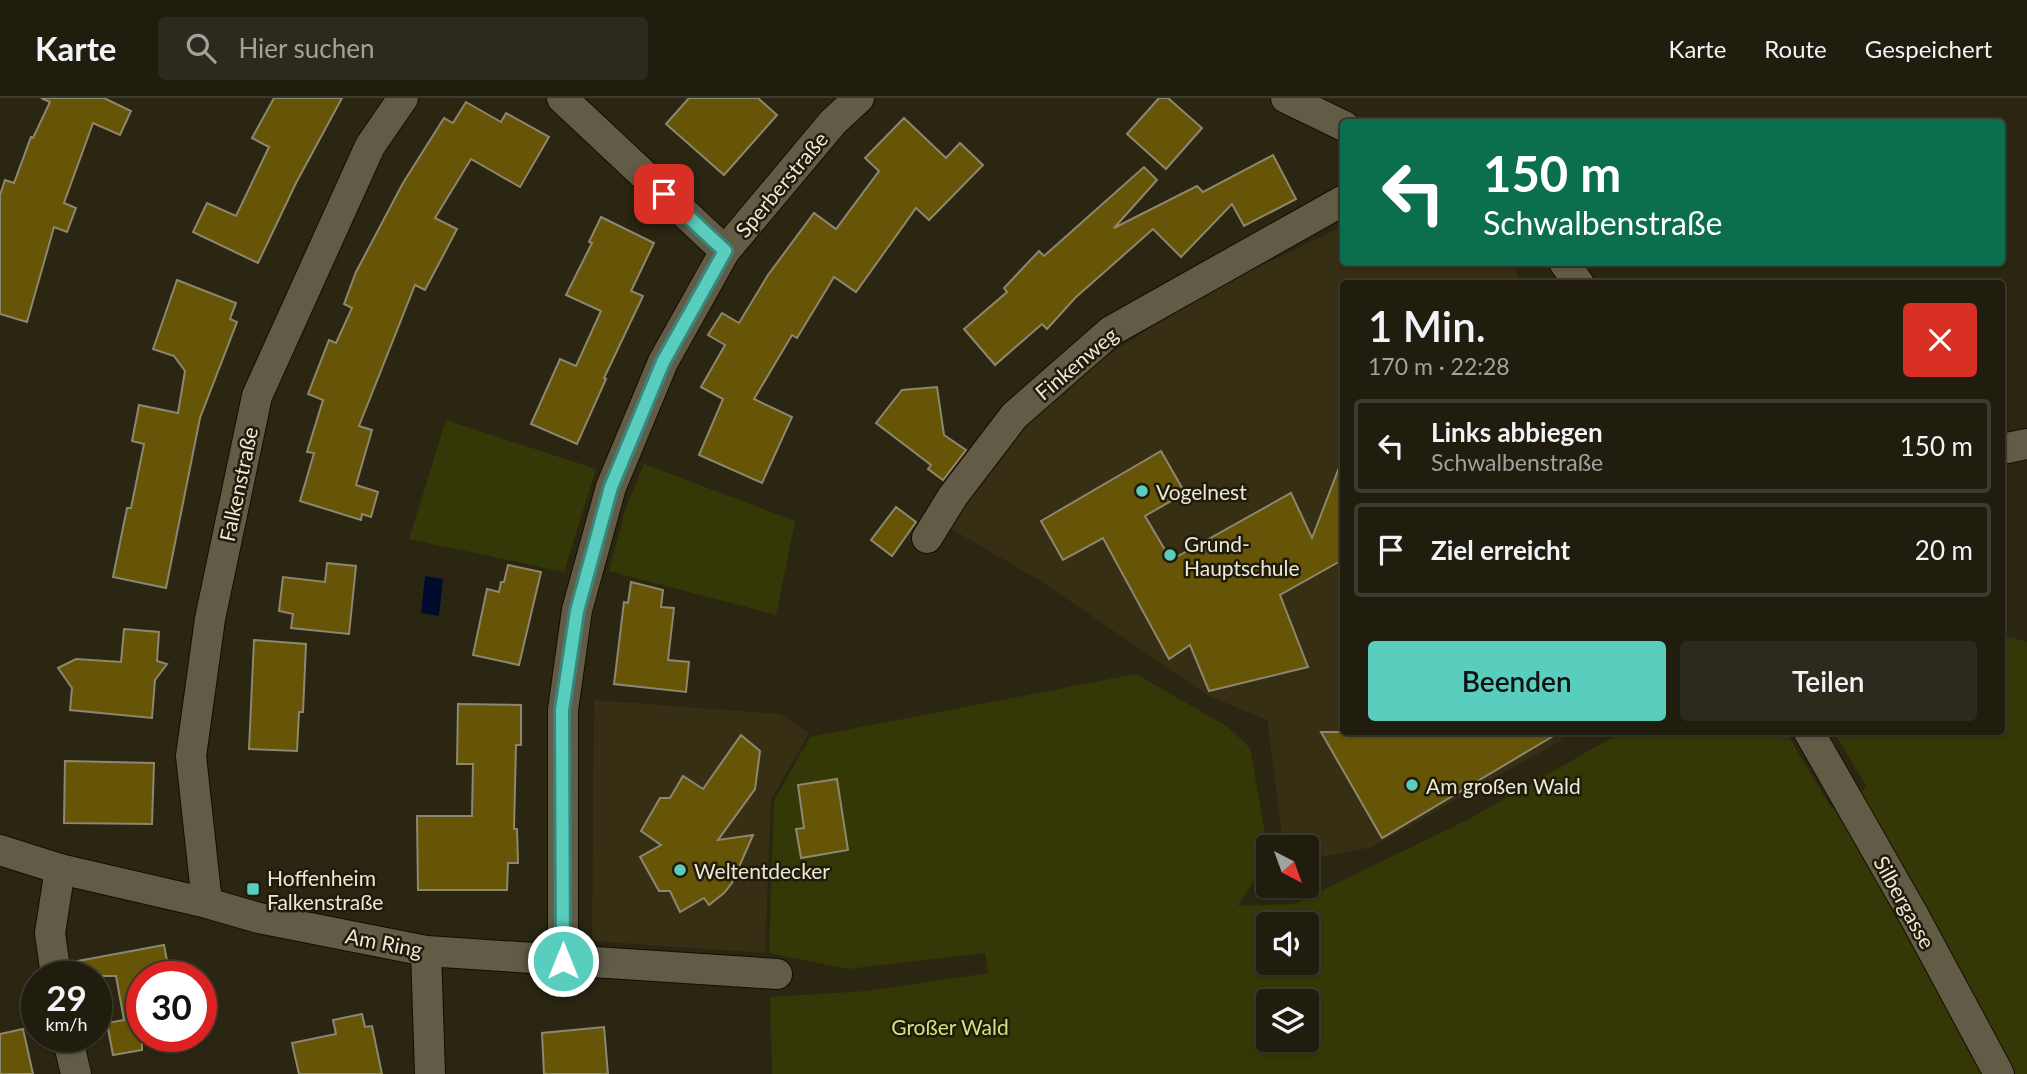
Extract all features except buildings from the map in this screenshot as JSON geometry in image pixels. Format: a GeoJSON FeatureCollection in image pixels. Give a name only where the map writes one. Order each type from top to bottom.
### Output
{"type":"FeatureCollection","features":[{"type":"Feature","properties":{"kind":"street","name":"Falkenstraße"},"geometry":{"type":"LineString","coordinates":[[207,903],[191,756],[210,619],[257,396],[370,146],[403,98]]}},
{"type":"Feature","properties":{"kind":"street"},"geometry":{"type":"LineString","coordinates":[[562,98],[725,251]]}},
{"type":"Feature","properties":{"kind":"street","name":"Sperberstraße"},"geometry":{"type":"LineString","coordinates":[[563,961],[562,710],[577,611],[611,487],[663,362],[725,251],[833,122],[859,98]]}},
{"type":"Feature","properties":{"kind":"street"},"geometry":{"type":"LineString","coordinates":[[1286,98],[1340,124]]}},
{"type":"Feature","properties":{"kind":"street","name":"Finkenweg"},"geometry":{"type":"LineString","coordinates":[[927,538],[953,496],[1014,416],[1111,331],[1340,202]]}},
{"type":"Feature","properties":{"kind":"street"},"geometry":{"type":"LineString","coordinates":[[2005,448],[2027,444]]}},
{"type":"Feature","properties":{"kind":"street","name":"Silbergasse"},"geometry":{"type":"LineString","coordinates":[[1811,735],[1914,916],[1999,1074]]}},
{"type":"Feature","properties":{"kind":"street","name":"Am Ring"},"geometry":{"type":"LineString","coordinates":[[0,850],[60,869],[207,903],[259,918],[426,950],[777,974]]}},
{"type":"Feature","properties":{"kind":"street"},"geometry":{"type":"LineString","coordinates":[[54,961],[50,933],[60,869]]}},
{"type":"Feature","properties":{"kind":"street"},"geometry":{"type":"LineString","coordinates":[[426,950],[430,1074]]}},
{"type":"Feature","properties":{"kind":"street"},"geometry":{"type":"LineString","coordinates":[[71,1052],[76,1074]]}},
{"type":"Feature","properties":{"kind":"shaded area","name":"Grund- Hauptschule"},"geometry":{"type":"Polygon","coordinates":[[[1340,228],[1340,266],[1513,266],[1520,280],[1340,280],[1340,735],[1571,735],[1372,847],[1320,857],[1320,835],[1282,835],[1267,720],[1209,696],[1042,582],[948,527],[1011,441],[1086,370],[1200,295],[1340,228]]]}},
{"type":"Feature","properties":{"kind":"shaded area","name":"Weltentdecker"},"geometry":{"type":"Polygon","coordinates":[[[594,700],[780,714],[809,733],[771,800],[765,953],[592,941],[594,700]]]}},
{"type":"Feature","properties":{"kind":"green space"},"geometry":{"type":"Polygon","coordinates":[[[446,420],[596,469],[564,572],[409,539],[446,420]]]}},
{"type":"Feature","properties":{"kind":"green space"},"geometry":{"type":"Polygon","coordinates":[[[644,464],[795,521],[776,615],[609,571],[626,507],[644,464]]]}},
{"type":"Feature","properties":{"kind":"green space","name":"Großer Wald"},"geometry":{"type":"Polygon","coordinates":[[[2005,636],[2027,642],[2027,1074],[772,1074],[770,997],[867,991],[989,973],[985,953],[848,969],[769,953],[774,801],[810,737],[1136,674],[1228,727],[1250,748],[1265,835],[1256,835],[1256,877],[1238,906],[1294,904],[1306,898],[1320,898],[1320,891],[1465,821],[1617,735],[1788,735],[1832,809],[1867,787],[1836,735],[2005,735],[2005,636]]]}},
{"type":"Feature","properties":{"kind":"water"},"geometry":{"type":"Polygon","coordinates":[[[425,576],[443,579],[439,616],[421,613],[425,576]]]}},
{"type":"Feature","properties":{"kind":"place","name":"Vogelnest"},"geometry":{"type":"Point","coordinates":[1142,491]}},
{"type":"Feature","properties":{"kind":"place","name":"Grund- Hauptschule"},"geometry":{"type":"Point","coordinates":[1170,555]}},
{"type":"Feature","properties":{"kind":"place","name":"Am großen Wald"},"geometry":{"type":"Point","coordinates":[1412,785]}},
{"type":"Feature","properties":{"kind":"place","name":"Weltentdecker"},"geometry":{"type":"Point","coordinates":[680,870]}},
{"type":"Feature","properties":{"kind":"place","name":"Hoffenheim Falkenstraße"},"geometry":{"type":"Point","coordinates":[253,889]}},
{"type":"Feature","properties":{"kind":"route"},"geometry":{"type":"LineString","coordinates":[[563,961],[562,710],[577,611],[611,487],[663,362],[725,251],[664,194]]}}]}
